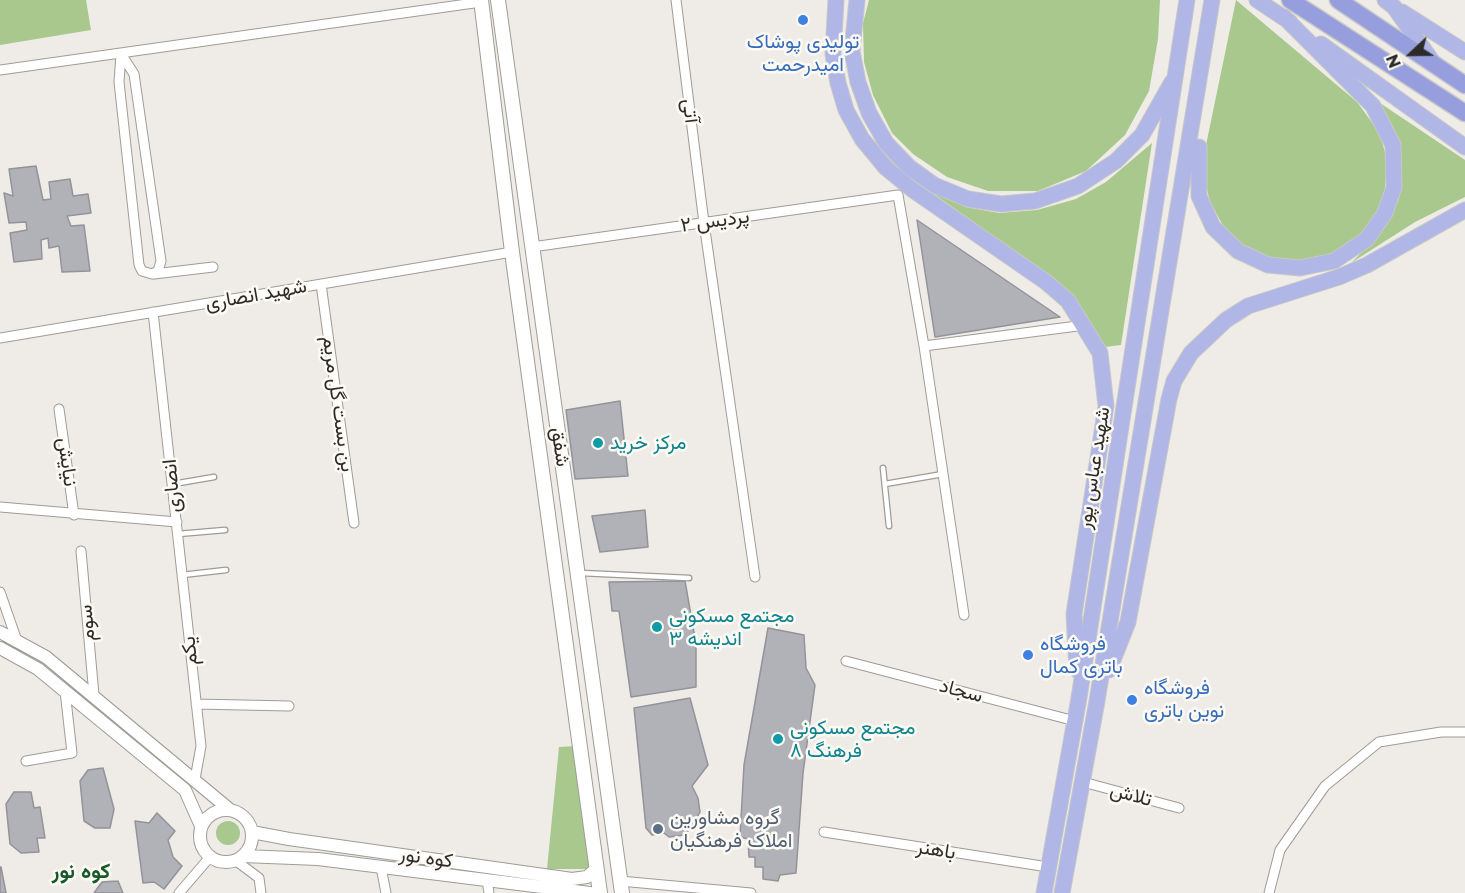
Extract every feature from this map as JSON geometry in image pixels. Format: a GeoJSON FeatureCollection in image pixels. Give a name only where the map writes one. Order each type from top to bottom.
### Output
{"type":"FeatureCollection","features":[{"type":"Feature","properties":{"kind":"highway"},"geometry":{"type":"LineString","coordinates":[[1290,0],[1465,113]]}},
{"type":"Feature","properties":{"kind":"highway"},"geometry":{"type":"LineString","coordinates":[[1338,0],[1436,68],[1465,85]]}},
{"type":"Feature","properties":{"kind":"main road","name":"شفق"},"geometry":{"type":"LineString","coordinates":[[498,0],[621,887]]}},
{"type":"Feature","properties":{"kind":"main road"},"geometry":{"type":"LineString","coordinates":[[836,0],[833,54],[838,83],[846,110],[862,139],[886,168],[913,190],[1046,282],[1068,301],[1085,324],[1100,353],[1106,406],[1074,614],[1079,698]]}},
{"type":"Feature","properties":{"kind":"main road"},"geometry":{"type":"LineString","coordinates":[[857,0],[852,51],[858,81],[869,113],[886,143],[909,167],[934,184],[968,199],[1001,204],[1035,201],[1078,186],[1116,161],[1142,135],[1176,74]]}},
{"type":"Feature","properties":{"kind":"main road","name":"شهید عباس پور"},"geometry":{"type":"LineString","coordinates":[[1044,893],[1079,698],[1187,0]]}},
{"type":"Feature","properties":{"kind":"main road"},"geometry":{"type":"LineString","coordinates":[[1062,893],[1097,701],[1206,50],[1212,0]]}},
{"type":"Feature","properties":{"kind":"main road"},"geometry":{"type":"LineString","coordinates":[[1257,0],[1465,147]]}},
{"type":"Feature","properties":{"kind":"main road","name":"شفق"},"geometry":{"type":"LineString","coordinates":[[481,1],[512,252],[600,893]]}},
{"type":"Feature","properties":{"kind":"main road"},"geometry":{"type":"LineString","coordinates":[[1390,4],[1436,68]]}},
{"type":"Feature","properties":{"kind":"main road"},"geometry":{"type":"LineString","coordinates":[[1390,4],[1465,52]]}},
{"type":"Feature","properties":{"kind":"main road"},"geometry":{"type":"LineString","coordinates":[[1201,79],[1202,106],[1197,167],[1199,196],[1213,227],[1238,251],[1268,265],[1300,268],[1334,261],[1367,239],[1385,213],[1394,187],[1393,145],[1373,106],[1284,17]]}},
{"type":"Feature","properties":{"kind":"main road"},"geometry":{"type":"LineString","coordinates":[[1097,701],[1128,622],[1169,399],[1174,381],[1191,352],[1226,320],[1248,306],[1339,277],[1367,265],[1465,210]]}},
{"type":"Feature","properties":{"kind":"street","name":"آتی"},"geometry":{"type":"LineString","coordinates":[[676,0],[704,223],[755,577]]}},
{"type":"Feature","properties":{"kind":"street"},"geometry":{"type":"LineString","coordinates":[[0,70],[481,1]]}},
{"type":"Feature","properties":{"kind":"street"},"geometry":{"type":"LineString","coordinates":[[121,54],[134,74],[161,261],[158,271],[152,274]]}},
{"type":"Feature","properties":{"kind":"street"},"geometry":{"type":"LineString","coordinates":[[121,54],[119,82],[139,265],[145,273],[152,274],[213,267]]}},
{"type":"Feature","properties":{"kind":"street","name":"پردیس ۲"},"geometry":{"type":"LineString","coordinates":[[532,247],[898,195],[924,346]]}},
{"type":"Feature","properties":{"kind":"street","name":"شهید انصاری"},"geometry":{"type":"LineString","coordinates":[[0,338],[512,252]]}},
{"type":"Feature","properties":{"kind":"street","name":"بن بست گل مریم"},"geometry":{"type":"LineString","coordinates":[[321,284],[354,523]]}},
{"type":"Feature","properties":{"kind":"street","name":"انصاری"},"geometry":{"type":"LineString","coordinates":[[0,507],[177,522],[153,312]]}},
{"type":"Feature","properties":{"kind":"street"},"geometry":{"type":"LineString","coordinates":[[964,615],[924,346],[1085,324]]}},
{"type":"Feature","properties":{"kind":"street","name":"نیایش"},"geometry":{"type":"LineString","coordinates":[[59,409],[74,515]]}},
{"type":"Feature","properties":{"kind":"street","name":"یکم"},"geometry":{"type":"LineString","coordinates":[[177,522],[201,746],[195,779]]}},
{"type":"Feature","properties":{"kind":"street","name":"سوم"},"geometry":{"type":"LineString","coordinates":[[81,551],[94,695]]}},
{"type":"Feature","properties":{"kind":"street"},"geometry":{"type":"LineString","coordinates":[[0,592],[16,638]]}},
{"type":"Feature","properties":{"kind":"street"},"geometry":{"type":"LineString","coordinates":[[0,632],[16,638],[46,657],[229,809],[244,817],[252,832],[248,849],[239,858],[218,861],[210,857],[200,843],[201,826],[185,790],[38,669],[0,648]]}},
{"type":"Feature","properties":{"kind":"street","name":"سجاد"},"geometry":{"type":"LineString","coordinates":[[846,661],[1075,721]]}},
{"type":"Feature","properties":{"kind":"street"},"geometry":{"type":"LineString","coordinates":[[26,761],[72,753],[65,691]]}},
{"type":"Feature","properties":{"kind":"street"},"geometry":{"type":"LineString","coordinates":[[196,704],[289,705]]}},
{"type":"Feature","properties":{"kind":"street"},"geometry":{"type":"LineString","coordinates":[[1269,893],[1280,850],[1325,786],[1379,742],[1441,732],[1465,732]]}},
{"type":"Feature","properties":{"kind":"street","name":"تلاش"},"geometry":{"type":"LineString","coordinates":[[1083,782],[1179,808]]}},
{"type":"Feature","properties":{"kind":"street"},"geometry":{"type":"LineString","coordinates":[[201,826],[212,813],[229,809]]}},
{"type":"Feature","properties":{"kind":"street","name":"کوه نور"},"geometry":{"type":"LineString","coordinates":[[252,832],[560,877],[582,878]]}},
{"type":"Feature","properties":{"kind":"street","name":"باهنر"},"geometry":{"type":"LineString","coordinates":[[824,832],[1048,867]]}},
{"type":"Feature","properties":{"kind":"street"},"geometry":{"type":"LineString","coordinates":[[179,893],[210,857]]}},
{"type":"Feature","properties":{"kind":"street"},"geometry":{"type":"LineString","coordinates":[[239,858],[259,878],[261,893]]}},
{"type":"Feature","properties":{"kind":"street","name":"کوه نور"},"geometry":{"type":"LineString","coordinates":[[239,858],[318,859],[381,867],[488,887],[590,893]]}},
{"type":"Feature","properties":{"kind":"street"},"geometry":{"type":"LineString","coordinates":[[381,867],[386,893]]}},
{"type":"Feature","properties":{"kind":"street"},"geometry":{"type":"LineString","coordinates":[[582,878],[587,877],[597,868]]}},
{"type":"Feature","properties":{"kind":"street"},"geometry":{"type":"LineString","coordinates":[[582,878],[587,882],[588,888],[585,892]]}},
{"type":"Feature","properties":{"kind":"street"},"geometry":{"type":"LineString","coordinates":[[621,887],[751,893]]}},
{"type":"Feature","properties":{"kind":"lane"},"geometry":{"type":"LineString","coordinates":[[883,468],[889,526]]}},
{"type":"Feature","properties":{"kind":"lane"},"geometry":{"type":"LineString","coordinates":[[885,484],[943,474]]}},
{"type":"Feature","properties":{"kind":"lane"},"geometry":{"type":"LineString","coordinates":[[173,484],[214,477]]}},
{"type":"Feature","properties":{"kind":"lane"},"geometry":{"type":"LineString","coordinates":[[178,534],[225,530]]}},
{"type":"Feature","properties":{"kind":"lane"},"geometry":{"type":"LineString","coordinates":[[182,575],[226,570]]}},
{"type":"Feature","properties":{"kind":"lane"},"geometry":{"type":"LineString","coordinates":[[578,573],[689,578]]}},
{"type":"Feature","properties":{"kind":"green space"},"geometry":{"type":"Polygon","coordinates":[[[0,0],[86,0],[91,30],[0,45],[0,0]]]}},
{"type":"Feature","properties":{"kind":"green space"},"geometry":{"type":"Polygon","coordinates":[[[869,0],[1160,0],[1158,39],[1149,91],[1125,135],[1086,171],[1038,191],[988,191],[947,177],[913,154],[892,133],[873,95],[864,62],[863,23],[869,0]]]}},
{"type":"Feature","properties":{"kind":"green space"},"geometry":{"type":"Polygon","coordinates":[[[1236,0],[1357,102],[1379,132],[1388,162],[1384,195],[1370,226],[1343,250],[1310,261],[1277,262],[1250,250],[1226,231],[1210,202],[1203,173],[1205,150],[1236,0]]]}},
{"type":"Feature","properties":{"kind":"green space"},"geometry":{"type":"Polygon","coordinates":[[[1377,101],[1465,160],[1465,197],[1415,222],[1351,263],[1375,239],[1399,199],[1400,171],[1377,101]]]}},
{"type":"Feature","properties":{"kind":"green space"},"geometry":{"type":"Polygon","coordinates":[[[1152,143],[1121,345],[1105,347],[1085,313],[1063,286],[924,187],[966,207],[999,213],[1037,210],[1076,199],[1106,182],[1152,143]]]}},
{"type":"Feature","properties":{"kind":"green space"},"geometry":{"type":"Polygon","coordinates":[[[576,746],[592,869],[547,869],[559,747],[576,746]]]}},
{"type":"Feature","properties":{"kind":"green space"},"geometry":{"type":"Polygon","coordinates":[[[228,821],[237,824],[240,833],[237,842],[228,845],[219,842],[216,833],[219,824],[228,821]]]}},
{"type":"Feature","properties":{"kind":"building"},"geometry":{"type":"Polygon","coordinates":[[[36,166],[43,200],[51,199],[49,182],[70,179],[73,196],[88,194],[91,213],[67,216],[71,226],[84,225],[90,271],[62,272],[59,246],[49,248],[48,238],[41,240],[42,259],[14,262],[10,233],[27,230],[26,222],[9,223],[4,193],[13,196],[9,169],[36,166]]]}},
{"type":"Feature","properties":{"kind":"building"},"geometry":{"type":"Polygon","coordinates":[[[917,220],[1060,317],[935,337],[917,220]]]}},
{"type":"Feature","properties":{"kind":"building","name":"مرکز خرید"},"geometry":{"type":"Polygon","coordinates":[[[620,401],[628,476],[575,479],[566,410],[620,401]]]}},
{"type":"Feature","properties":{"kind":"building","name":"مرکز خرید"},"geometry":{"type":"Polygon","coordinates":[[[645,510],[648,547],[600,552],[592,516],[645,510]]]}},
{"type":"Feature","properties":{"kind":"building","name":"مجتمع مسکونی اندیشه ۳"},"geometry":{"type":"Polygon","coordinates":[[[685,581],[696,644],[696,687],[631,697],[619,611],[612,611],[609,582],[685,581]]]}},
{"type":"Feature","properties":{"kind":"building","name":"مجتمع مسکونی فرهنگ ۸"},"geometry":{"type":"Polygon","coordinates":[[[768,628],[804,635],[806,668],[815,685],[803,773],[796,873],[780,875],[778,881],[763,879],[763,867],[755,867],[755,857],[749,857],[748,839],[740,837],[744,765],[768,628]]]}},
{"type":"Feature","properties":{"kind":"building"},"geometry":{"type":"Polygon","coordinates":[[[690,698],[708,765],[692,786],[698,798],[700,812],[692,827],[684,835],[669,837],[664,833],[652,835],[646,828],[634,708],[690,698]]]}},
{"type":"Feature","properties":{"kind":"building"},"geometry":{"type":"Polygon","coordinates":[[[103,768],[114,809],[110,828],[95,828],[84,821],[80,781],[88,770],[103,768]]]}},
{"type":"Feature","properties":{"kind":"building"},"geometry":{"type":"Polygon","coordinates":[[[14,792],[31,792],[34,808],[40,807],[45,838],[37,838],[39,852],[21,853],[10,844],[6,804],[14,792]]]}},
{"type":"Feature","properties":{"kind":"building"},"geometry":{"type":"Polygon","coordinates":[[[157,813],[175,831],[168,840],[173,857],[182,866],[164,889],[154,882],[143,883],[135,821],[149,823],[157,813]]]}},
{"type":"Feature","properties":{"kind":"building"},"geometry":{"type":"Polygon","coordinates":[[[1,867],[6,893],[0,893],[1,867]]]}},
{"type":"Feature","properties":{"kind":"building"},"geometry":{"type":"Polygon","coordinates":[[[118,881],[123,893],[94,893],[102,882],[118,881]]]}},
{"type":"Feature","properties":{"kind":"place","name":"تولیدی پوشاک امیدرحمت"},"geometry":{"type":"Point","coordinates":[803,20]}},
{"type":"Feature","properties":{"kind":"place","name":"مرکز خرید"},"geometry":{"type":"Point","coordinates":[598,443]}},
{"type":"Feature","properties":{"kind":"place","name":"مجتمع مسکونی اندیشه ۳"},"geometry":{"type":"Point","coordinates":[657,627]}},
{"type":"Feature","properties":{"kind":"place","name":"فروشگاه باتری کمال"},"geometry":{"type":"Point","coordinates":[1028,655]}},
{"type":"Feature","properties":{"kind":"place","name":"فروشگاه نوین باتری"},"geometry":{"type":"Point","coordinates":[1132,700]}},
{"type":"Feature","properties":{"kind":"place","name":"مجتمع مسکونی فرهنگ ۸"},"geometry":{"type":"Point","coordinates":[778,739]}},
{"type":"Feature","properties":{"kind":"place","name":"گروه مشاورین املاک فرهنگیان"},"geometry":{"type":"Point","coordinates":[658,829]}},
{"type":"Feature","properties":{"kind":"district","name":"کوه نور"},"geometry":{"type":"Point","coordinates":[81,872]}}]}
